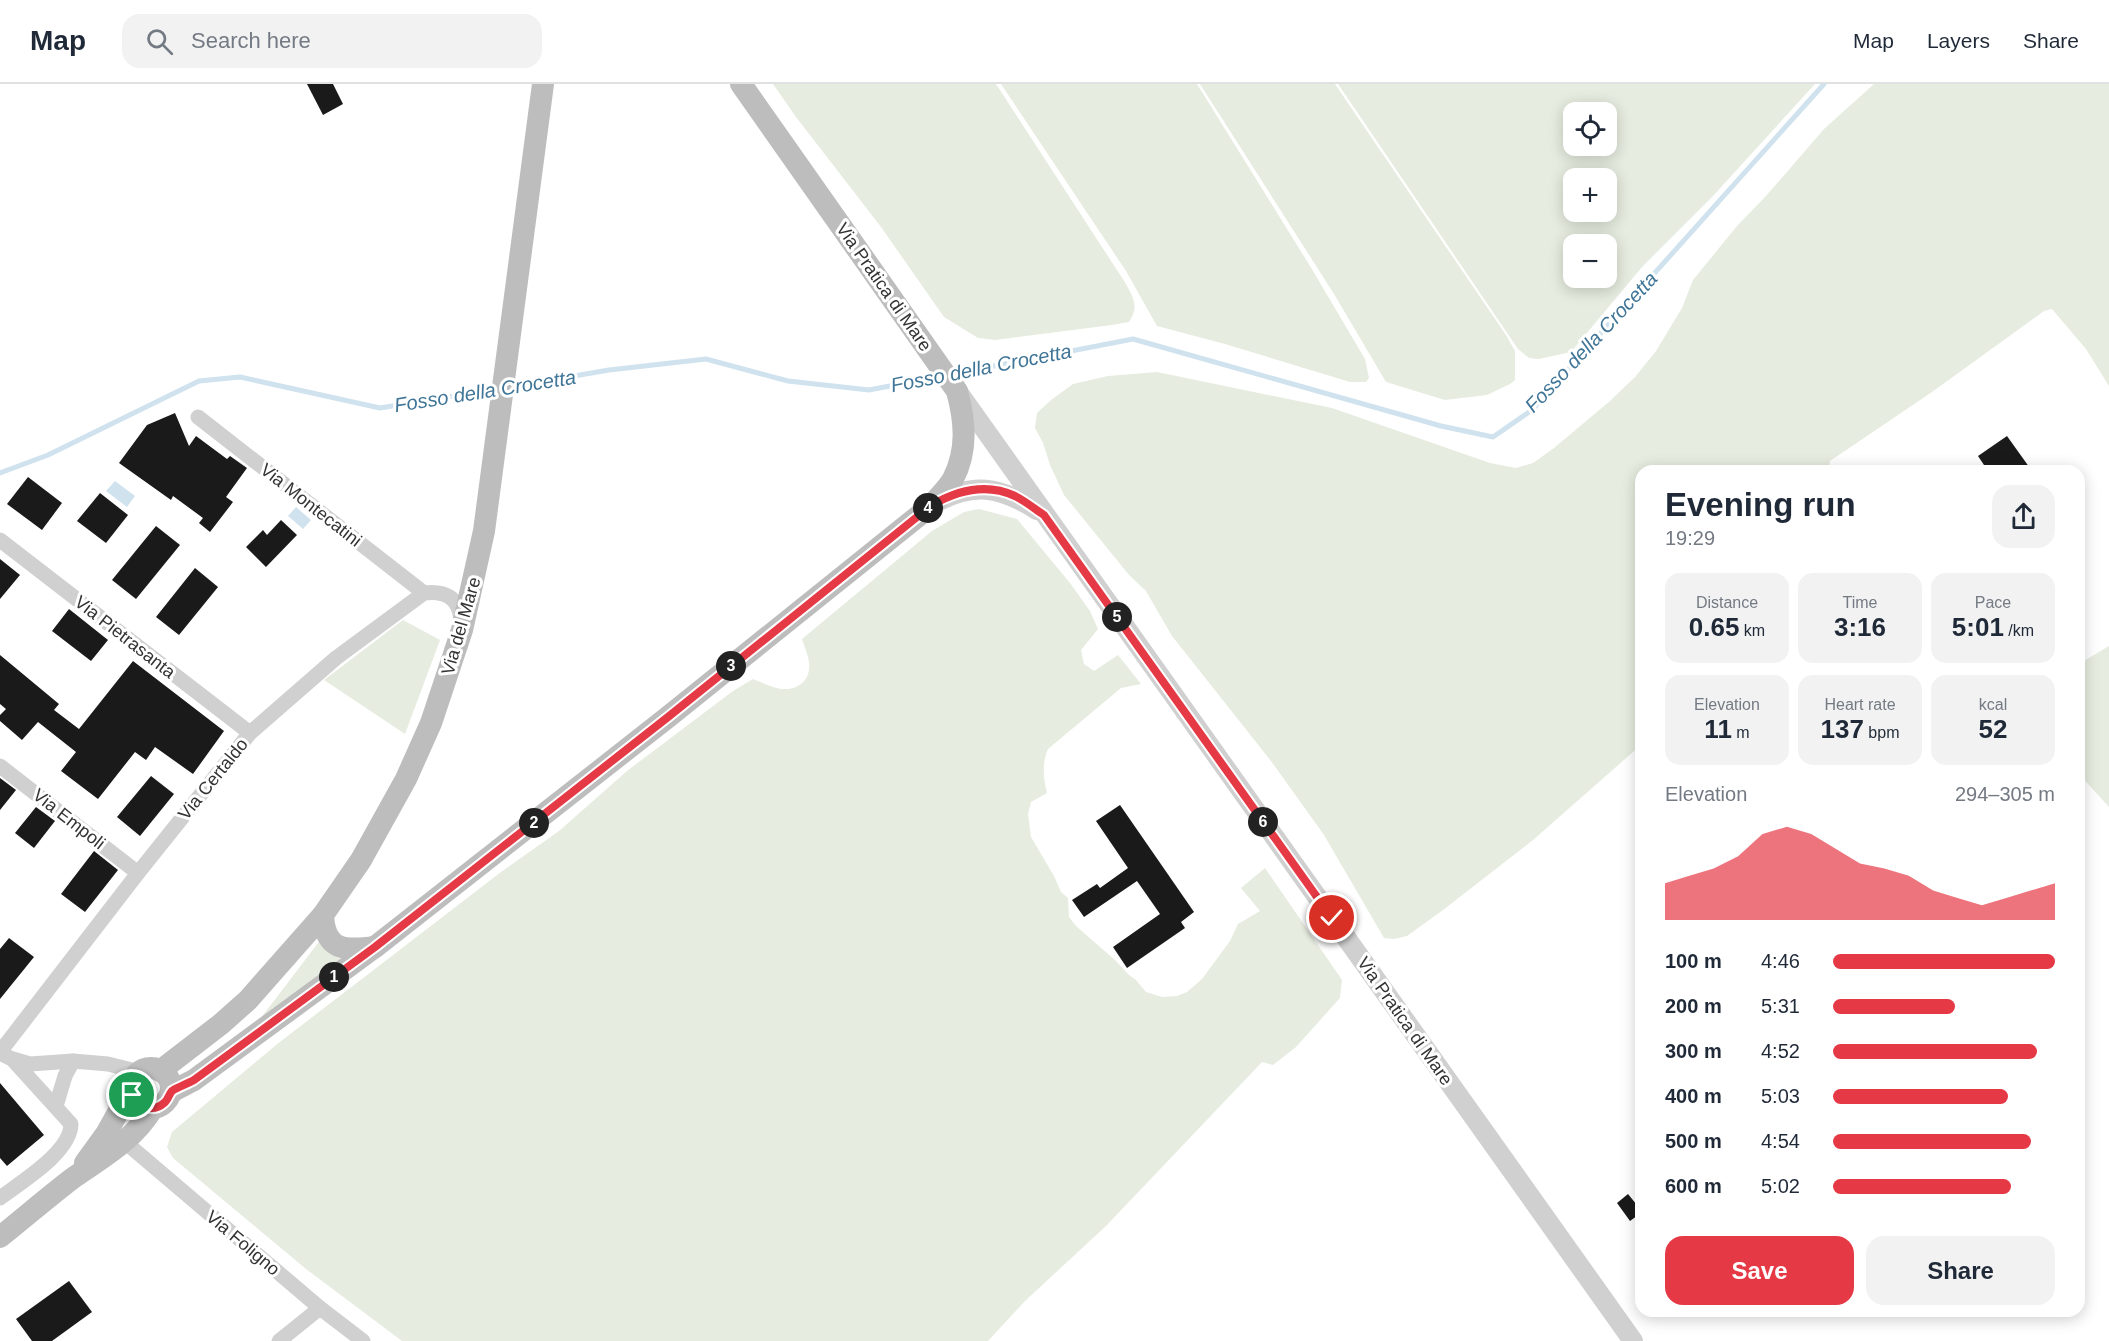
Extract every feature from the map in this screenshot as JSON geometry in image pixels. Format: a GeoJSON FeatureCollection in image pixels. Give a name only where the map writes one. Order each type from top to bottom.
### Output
{"type":"FeatureCollection","features":[{"type":"Feature","properties":{"kind":"main road","name":"Via del Mare"},"geometry":{"type":"LineString","coordinates":[[144,1077],[220,1024],[248,999],[323,915],[361,860],[406,779],[431,723],[462,630],[484,531],[543,84]]}},
{"type":"Feature","properties":{"kind":"main road","name":"Via Pratica di Mare"},"geometry":{"type":"LineString","coordinates":[[741,84],[957,391]]}},
{"type":"Feature","properties":{"kind":"main road"},"geometry":{"type":"LineString","coordinates":[[0,1238],[73,1178],[125,1142],[144,1122],[153,1108],[164,1103],[171,1092],[194,1080],[375,947],[668,717],[932,505],[953,480],[961,458],[965,437],[957,391]]}},
{"type":"Feature","properties":{"kind":"main road"},"geometry":{"type":"LineString","coordinates":[[323,915],[325,930],[332,943],[345,949],[375,947]]}},
{"type":"Feature","properties":{"kind":"main road"},"geometry":{"type":"LineString","coordinates":[[144,1077],[169,1080],[171,1092]]}},
{"type":"Feature","properties":{"kind":"main road"},"geometry":{"type":"LineString","coordinates":[[144,1077],[132,1095],[140,1105],[153,1108]]}},
{"type":"Feature","properties":{"kind":"main road"},"geometry":{"type":"LineString","coordinates":[[73,1178],[144,1077]]}},
{"type":"Feature","properties":{"kind":"street","name":"Via Pratica di Mare"},"geometry":{"type":"LineString","coordinates":[[957,391],[1633,1341]]}},
{"type":"Feature","properties":{"kind":"street","name":"Via Montecatini"},"geometry":{"type":"LineString","coordinates":[[198,417],[424,593]]}},
{"type":"Feature","properties":{"kind":"street"},"geometry":{"type":"LineString","coordinates":[[932,505],[950,495],[968,490],[990,489],[1015,496],[1044,515]]}},
{"type":"Feature","properties":{"kind":"street","name":"Via Pietrasanta"},"geometry":{"type":"LineString","coordinates":[[0,540],[250,734]]}},
{"type":"Feature","properties":{"kind":"street"},"geometry":{"type":"LineString","coordinates":[[424,593],[439,592],[452,596],[459,608],[462,630]]}},
{"type":"Feature","properties":{"kind":"street","name":"Via Certaldo"},"geometry":{"type":"LineString","coordinates":[[4,1055],[138,873],[250,734],[336,658],[424,593]]}},
{"type":"Feature","properties":{"kind":"street","name":"Via Empoli"},"geometry":{"type":"LineString","coordinates":[[0,766],[138,873]]}},
{"type":"Feature","properties":{"kind":"street"},"geometry":{"type":"LineString","coordinates":[[4,1055],[30,1064],[73,1061],[108,1065],[144,1077]]}},
{"type":"Feature","properties":{"kind":"street"},"geometry":{"type":"LineString","coordinates":[[0,1198],[62,1149],[71,1132],[71,1124],[56,1106],[4,1055]]}},
{"type":"Feature","properties":{"kind":"street"},"geometry":{"type":"LineString","coordinates":[[56,1106],[65,1076],[73,1061]]}},
{"type":"Feature","properties":{"kind":"street","name":"Via Foligno"},"geometry":{"type":"LineString","coordinates":[[125,1142],[320,1308],[363,1341]]}},
{"type":"Feature","properties":{"kind":"street"},"geometry":{"type":"LineString","coordinates":[[279,1341],[320,1308]]}},
{"type":"Feature","properties":{"kind":"shaded area"},"geometry":{"type":"Polygon","coordinates":[[[773,84],[996,84],[1126,284],[1135,307],[1129,322],[995,340],[978,338],[944,317],[881,227],[773,84]]]}},
{"type":"Feature","properties":{"kind":"shaded area"},"geometry":{"type":"Polygon","coordinates":[[[1001,84],[1197,84],[1365,359],[1369,378],[1366,382],[1350,382],[1157,326],[1126,271],[1001,84]]]}},
{"type":"Feature","properties":{"kind":"shaded area"},"geometry":{"type":"Polygon","coordinates":[[[1200,84],[1335,84],[1506,335],[1515,351],[1515,380],[1487,395],[1445,400],[1386,382],[1334,294],[1200,84]]]}},
{"type":"Feature","properties":{"kind":"shaded area"},"geometry":{"type":"Polygon","coordinates":[[[1338,84],[1815,84],[1712,197],[1642,267],[1571,352],[1539,359],[1529,358],[1518,349],[1338,84]]]}},
{"type":"Feature","properties":{"kind":"shaded area"},"geometry":{"type":"Polygon","coordinates":[[[1874,84],[2109,84],[2109,386],[2086,349],[2052,309],[2044,311],[1932,392],[1830,461],[1829,465],[1635,465],[1635,750],[1533,840],[1443,910],[1407,936],[1394,939],[1384,938],[1324,835],[1271,761],[1172,636],[1146,591],[1129,575],[1064,495],[1035,428],[1037,413],[1073,384],[1108,376],[1157,372],[1332,408],[1490,463],[1516,468],[1533,463],[1610,401],[1635,377],[1656,351],[1682,308],[1693,280],[1737,226],[1824,129],[1874,84]]]}},
{"type":"Feature","properties":{"kind":"shaded area"},"geometry":{"type":"Polygon","coordinates":[[[979,509],[1017,519],[1090,611],[1098,629],[1081,650],[1084,664],[1094,671],[1118,655],[1141,684],[1121,688],[1048,749],[1044,771],[1047,793],[1031,802],[1028,814],[1031,837],[1061,892],[1068,898],[1069,917],[1146,992],[1162,997],[1177,996],[1187,992],[1202,979],[1230,941],[1238,924],[1260,911],[1241,888],[1265,868],[1342,980],[1340,998],[1296,1047],[1273,1065],[1262,1062],[1106,1226],[1025,1301],[988,1341],[402,1341],[306,1269],[173,1158],[167,1147],[172,1132],[276,1045],[501,872],[559,831],[627,771],[733,691],[753,679],[784,689],[796,687],[802,683],[809,671],[809,665],[802,639],[932,531],[964,512],[979,509]]]}},
{"type":"Feature","properties":{"kind":"shaded area"},"geometry":{"type":"Polygon","coordinates":[[[403,620],[440,640],[405,734],[324,680],[403,620]]]}},
{"type":"Feature","properties":{"kind":"shaded area"},"geometry":{"type":"Polygon","coordinates":[[[2109,646],[2109,807],[2085,781],[2085,660],[2109,646]]]}},
{"type":"Feature","properties":{"kind":"shaded area"},"geometry":{"type":"Polygon","coordinates":[[[321,939],[336,957],[342,959],[251,1031],[321,939]]]}},
{"type":"Feature","properties":{"kind":"water"},"geometry":{"type":"Polygon","coordinates":[[[115,481],[135,496],[127,507],[106,491],[115,481]]]}},
{"type":"Feature","properties":{"kind":"water"},"geometry":{"type":"Polygon","coordinates":[[[296,507],[311,520],[303,529],[288,516],[296,507]]]}},
{"type":"Feature","properties":{"kind":"building"},"geometry":{"type":"Polygon","coordinates":[[[307,84],[333,84],[343,104],[323,115],[307,84]]]}},
{"type":"Feature","properties":{"kind":"building"},"geometry":{"type":"Polygon","coordinates":[[[175,413],[189,446],[196,436],[227,459],[230,456],[247,468],[226,497],[233,502],[210,532],[199,523],[203,518],[173,496],[171,500],[119,463],[147,425],[175,413]]]}},
{"type":"Feature","properties":{"kind":"building"},"geometry":{"type":"Polygon","coordinates":[[[2007,436],[2028,465],[1984,465],[1978,456],[2007,436]]]}},
{"type":"Feature","properties":{"kind":"building"},"geometry":{"type":"Polygon","coordinates":[[[28,477],[62,503],[42,530],[7,504],[28,477]]]}},
{"type":"Feature","properties":{"kind":"building"},"geometry":{"type":"Polygon","coordinates":[[[100,493],[128,515],[106,543],[77,521],[100,493]]]}},
{"type":"Feature","properties":{"kind":"building"},"geometry":{"type":"Polygon","coordinates":[[[281,520],[297,535],[266,567],[246,547],[263,530],[267,535],[281,520]]]}},
{"type":"Feature","properties":{"kind":"building"},"geometry":{"type":"Polygon","coordinates":[[[156,526],[180,545],[136,599],[112,580],[156,526]]]}},
{"type":"Feature","properties":{"kind":"building"},"geometry":{"type":"Polygon","coordinates":[[[0,559],[20,575],[0,599],[0,559]]]}},
{"type":"Feature","properties":{"kind":"building"},"geometry":{"type":"Polygon","coordinates":[[[195,568],[218,587],[179,635],[156,617],[195,568]]]}},
{"type":"Feature","properties":{"kind":"building"},"geometry":{"type":"Polygon","coordinates":[[[69,609],[108,640],[91,661],[52,631],[69,609]]]}},
{"type":"Feature","properties":{"kind":"building"},"geometry":{"type":"Polygon","coordinates":[[[0,655],[59,704],[54,710],[79,729],[133,661],[224,731],[193,774],[155,747],[146,760],[135,752],[98,799],[61,771],[76,752],[38,722],[22,740],[0,721],[0,715],[6,709],[0,704],[0,655]]]}},
{"type":"Feature","properties":{"kind":"building"},"geometry":{"type":"Polygon","coordinates":[[[151,776],[174,794],[140,836],[117,817],[151,776]]]}},
{"type":"Feature","properties":{"kind":"building"},"geometry":{"type":"Polygon","coordinates":[[[0,778],[16,790],[0,810],[0,778]]]}},
{"type":"Feature","properties":{"kind":"building"},"geometry":{"type":"Polygon","coordinates":[[[1120,805],[1194,912],[1181,922],[1185,928],[1127,968],[1113,947],[1160,914],[1137,881],[1084,917],[1072,900],[1097,884],[1100,888],[1128,868],[1096,821],[1120,805]]]}},
{"type":"Feature","properties":{"kind":"building"},"geometry":{"type":"Polygon","coordinates":[[[36,807],[55,821],[34,848],[15,833],[36,807]]]}},
{"type":"Feature","properties":{"kind":"building"},"geometry":{"type":"Polygon","coordinates":[[[94,851],[118,870],[85,912],[61,894],[94,851]]]}},
{"type":"Feature","properties":{"kind":"building"},"geometry":{"type":"Polygon","coordinates":[[[9,938],[34,957],[0,999],[0,949],[9,938]]]}},
{"type":"Feature","properties":{"kind":"building"},"geometry":{"type":"Polygon","coordinates":[[[0,1083],[44,1135],[7,1166],[0,1158],[0,1083]]]}},
{"type":"Feature","properties":{"kind":"building"},"geometry":{"type":"Polygon","coordinates":[[[1628,1194],[1635,1203],[1635,1217],[1630,1221],[1617,1203],[1628,1194]]]}},
{"type":"Feature","properties":{"kind":"building"},"geometry":{"type":"Polygon","coordinates":[[[69,1281],[92,1312],[52,1341],[32,1341],[16,1319],[69,1281]]]}},
{"type":"Feature","properties":{"kind":"waterway","name":"Fosso della Crocetta"},"geometry":{"type":"LineString","coordinates":[[953,374],[1133,339],[1441,426],[1493,437],[1532,410],[1824,84]]}},
{"type":"Feature","properties":{"kind":"waterway","name":"Fosso della Crocetta"},"geometry":{"type":"LineString","coordinates":[[510,387],[609,370],[706,359],[788,381],[869,390],[941,376]]}},
{"type":"Feature","properties":{"kind":"waterway","name":"Fosso della Crocetta"},"geometry":{"type":"LineString","coordinates":[[0,473],[48,455],[199,381],[240,377],[380,408],[498,389]]}},
{"type":"Feature","properties":{"kind":"route"},"geometry":{"type":"LineString","coordinates":[[132,1095],[135,1101],[146,1108],[159,1107],[171,1092],[194,1080],[375,947],[668,717],[932,505],[950,495],[968,490],[990,489],[1015,496],[1044,515],[1332,918]]}}]}
